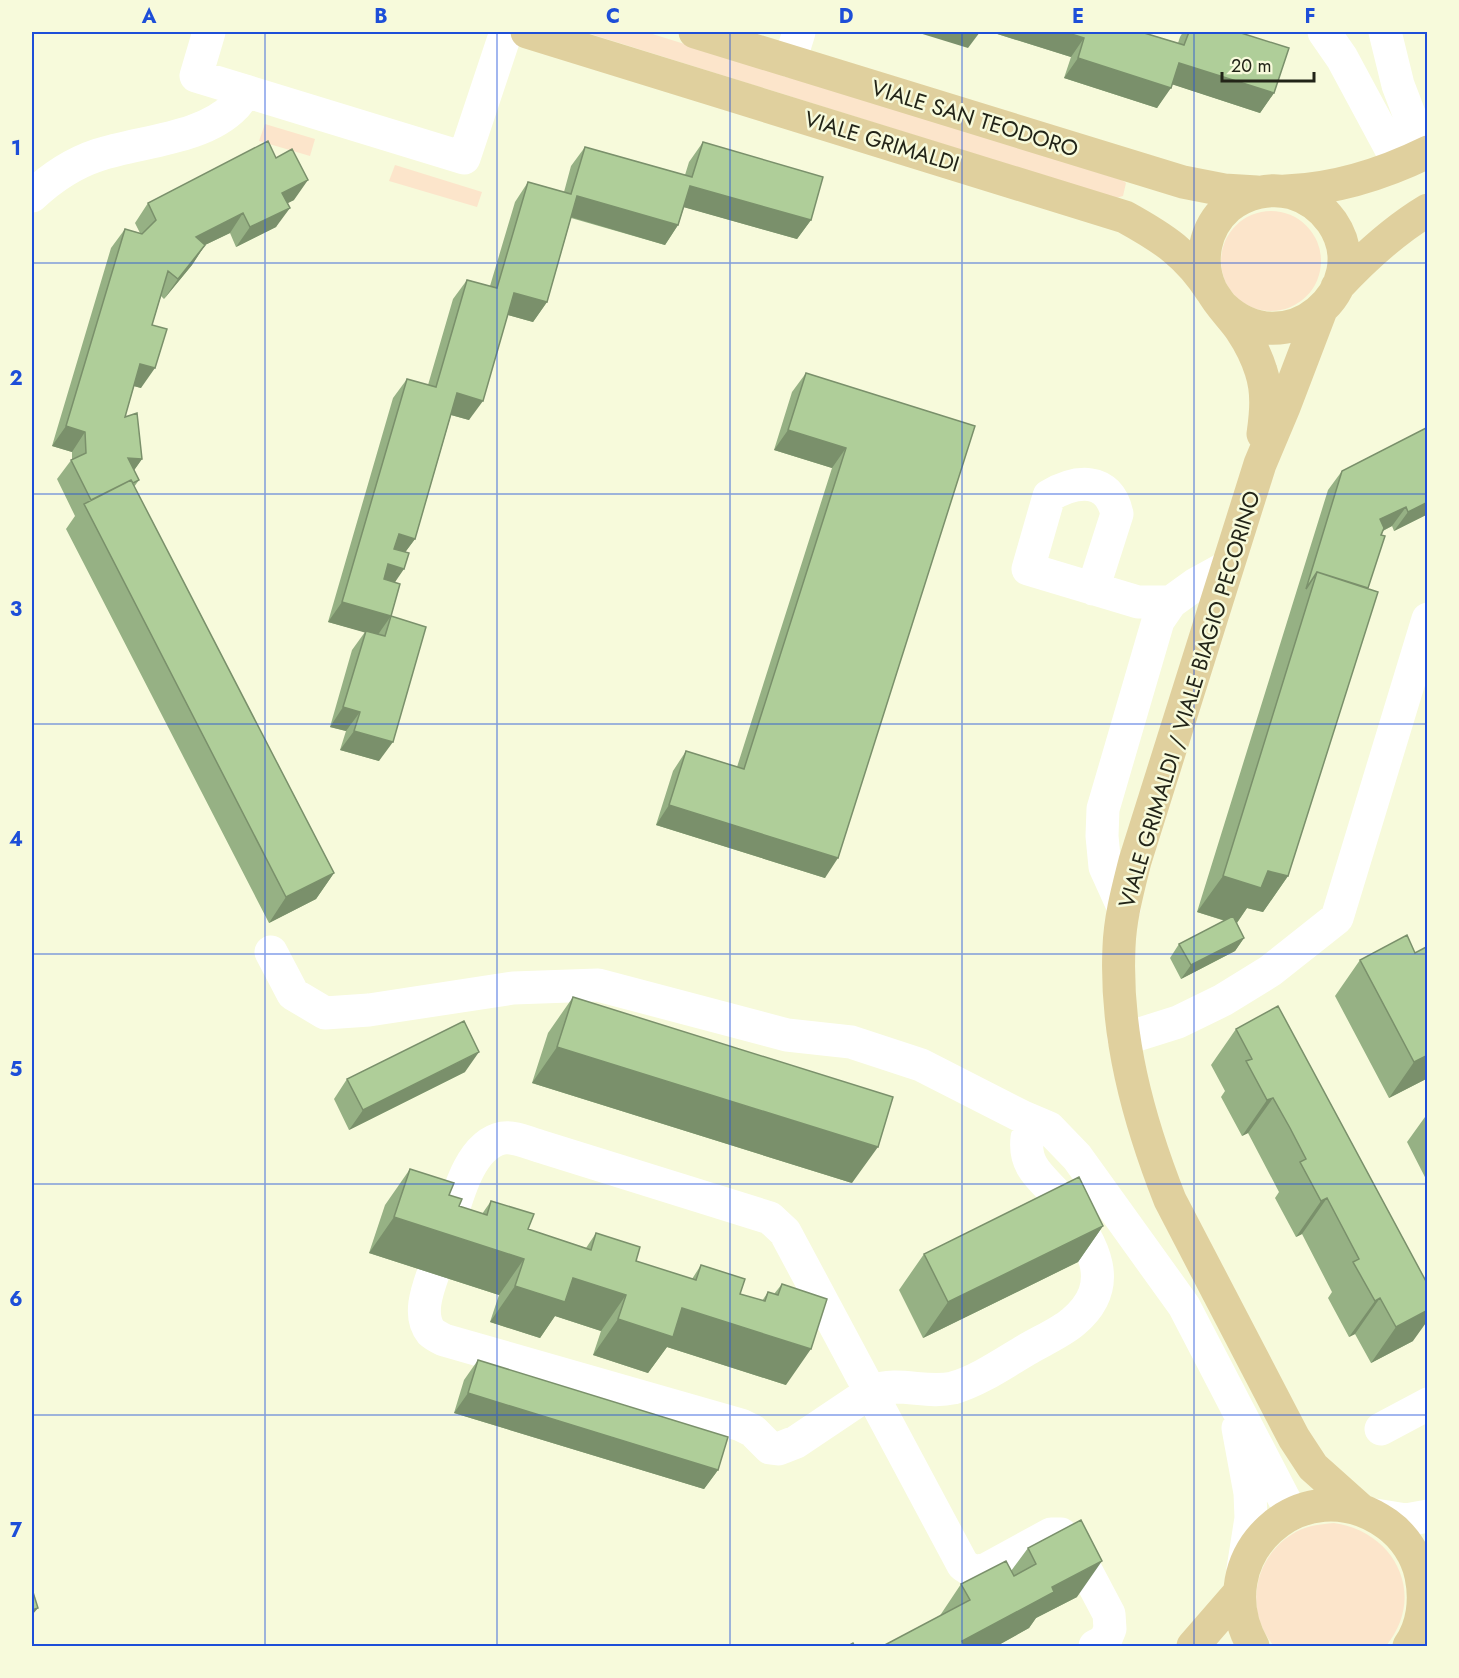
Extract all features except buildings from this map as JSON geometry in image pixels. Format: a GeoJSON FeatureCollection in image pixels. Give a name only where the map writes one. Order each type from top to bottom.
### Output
{"type":"FeatureCollection","features":[{"type":"Feature","properties":{"kind":"main road","name":"VIALE GRIMALDI"},"geometry":{"type":"LineString","coordinates":[[527,32],[1125,217],[1179,250],[1200,273],[1243,333],[1260,368],[1266,387],[1260,464]]}},
{"type":"Feature","properties":{"kind":"main road","name":"VIALE SAN TEODORO"},"geometry":{"type":"LineString","coordinates":[[695,32],[794,46],[1183,182],[1224,190],[1271,192],[1329,188],[1417,156]]}},
{"type":"Feature","properties":{"kind":"main road"},"geometry":{"type":"LineString","coordinates":[[1260,464],[1329,299],[1343,261],[1341,244],[1335,227],[1311,200],[1271,192],[1240,199],[1226,210],[1210,231],[1205,249],[1204,266],[1218,299],[1237,319],[1271,328],[1280,328],[1298,324],[1329,299],[1377,247],[1428,210]]}},
{"type":"Feature","properties":{"kind":"main road","name":"VIALE GRIMALDI / VIALE BIAGIO PECORINO"},"geometry":{"type":"LineString","coordinates":[[1260,464],[1135,861],[1124,909],[1119,945],[1119,994],[1124,1039],[1140,1111],[1156,1165],[1170,1200],[1294,1438],[1313,1467]]}},
{"type":"Feature","properties":{"kind":"main road"},"geometry":{"type":"LineString","coordinates":[[1304,1510],[1318,1490],[1313,1467]]}},
{"type":"Feature","properties":{"kind":"main road"},"geometry":{"type":"LineString","coordinates":[[1313,1467],[1368,1512],[1394,1529],[1409,1547],[1419,1568],[1424,1590],[1420,1627]]}},
{"type":"Feature","properties":{"kind":"main road"},"geometry":{"type":"LineString","coordinates":[[1253,1647],[1240,1614],[1241,1581],[1251,1551],[1262,1536],[1276,1523],[1304,1510],[1331,1504],[1368,1512]]}},
{"type":"Feature","properties":{"kind":"main road"},"geometry":{"type":"LineString","coordinates":[[1193,1647],[1241,1581]]}},
{"type":"Feature","properties":{"kind":"street"},"geometry":{"type":"LineString","coordinates":[[209,32],[196,76],[464,158],[506,32]]}},
{"type":"Feature","properties":{"kind":"street"},"geometry":{"type":"LineString","coordinates":[[1324,32],[1417,156]]}},
{"type":"Feature","properties":{"kind":"street"},"geometry":{"type":"LineString","coordinates":[[1385,32],[1417,156]]}},
{"type":"Feature","properties":{"kind":"street"},"geometry":{"type":"LineString","coordinates":[[32,196],[68,169],[96,156],[187,133],[213,123],[235,107],[246,91]]}},
{"type":"Feature","properties":{"kind":"street"},"geometry":{"type":"LineString","coordinates":[[1124,909],[1105,867],[1102,809],[1158,621],[1171,602],[1196,584],[1227,567]]}},
{"type":"Feature","properties":{"kind":"street"},"geometry":{"type":"LineString","coordinates":[[1093,589],[1137,602],[1171,602]]}},
{"type":"Feature","properties":{"kind":"street"},"geometry":{"type":"LineString","coordinates":[[1124,1039],[1178,1022],[1223,1000],[1270,971],[1337,918],[1428,619]]}},
{"type":"Feature","properties":{"kind":"street"},"geometry":{"type":"LineString","coordinates":[[271,952],[293,994],[325,1013],[369,1010],[513,988],[598,985],[787,1035],[852,1042],[921,1065],[1049,1128],[1077,1157],[1184,1305],[1233,1400],[1304,1510]]}},
{"type":"Feature","properties":{"kind":"street"},"geometry":{"type":"LineString","coordinates":[[1049,1128],[1037,1130],[1027,1138],[1026,1149],[1032,1169],[1062,1201],[1087,1237],[1098,1270],[1096,1296],[1073,1322],[1007,1362],[963,1385],[939,1390],[892,1386],[872,1391],[796,1442],[778,1449],[770,1448],[753,1431],[741,1425],[444,1340],[431,1332],[423,1315],[427,1290],[471,1161],[490,1143],[505,1138],[539,1146],[770,1218],[785,1232],[872,1391],[963,1565],[974,1572],[987,1569],[1052,1534],[1061,1534],[1072,1544],[1110,1614],[1110,1629],[1105,1641],[1095,1647]]}},
{"type":"Feature","properties":{"kind":"street"},"geometry":{"type":"LineString","coordinates":[[1233,1400],[1266,1382]]}},
{"type":"Feature","properties":{"kind":"street"},"geometry":{"type":"LineString","coordinates":[[1233,1400],[1250,1493],[1251,1518],[1241,1581]]}},
{"type":"Feature","properties":{"kind":"street"},"geometry":{"type":"LineString","coordinates":[[1381,1429],[1428,1404]]}},
{"type":"Feature","properties":{"kind":"street"},"geometry":{"type":"LineString","coordinates":[[1368,1512],[1406,1520],[1428,1516]]}},
{"type":"Feature","properties":{"kind":"shaded area"},"geometry":{"type":"Polygon","coordinates":[[[584,32],[646,32],[1122,180],[1126,183],[1123,196],[1116,198],[584,32]]]}},
{"type":"Feature","properties":{"kind":"shaded area"},"geometry":{"type":"Polygon","coordinates":[[[265,124],[315,139],[310,156],[259,141],[265,124]]]}},
{"type":"Feature","properties":{"kind":"shaded area"},"geometry":{"type":"Polygon","coordinates":[[[395,165],[482,192],[477,207],[389,181],[395,165]]]}},
{"type":"Feature","properties":{"kind":"shaded area"},"geometry":{"type":"Polygon","coordinates":[[[1271,211],[1290,215],[1306,226],[1317,242],[1321,261],[1317,280],[1306,296],[1290,307],[1271,311],[1252,307],[1236,296],[1225,280],[1221,261],[1225,242],[1236,226],[1252,215],[1271,211]]]}},
{"type":"Feature","properties":{"kind":"shaded area"},"geometry":{"type":"Polygon","coordinates":[[[1334,1523],[1356,1529],[1374,1539],[1389,1553],[1399,1569],[1404,1587],[1404,1607],[1398,1627],[1386,1646],[1274,1646],[1264,1631],[1258,1614],[1256,1598],[1258,1581],[1264,1565],[1286,1538],[1302,1529],[1334,1523]]]}}]}
